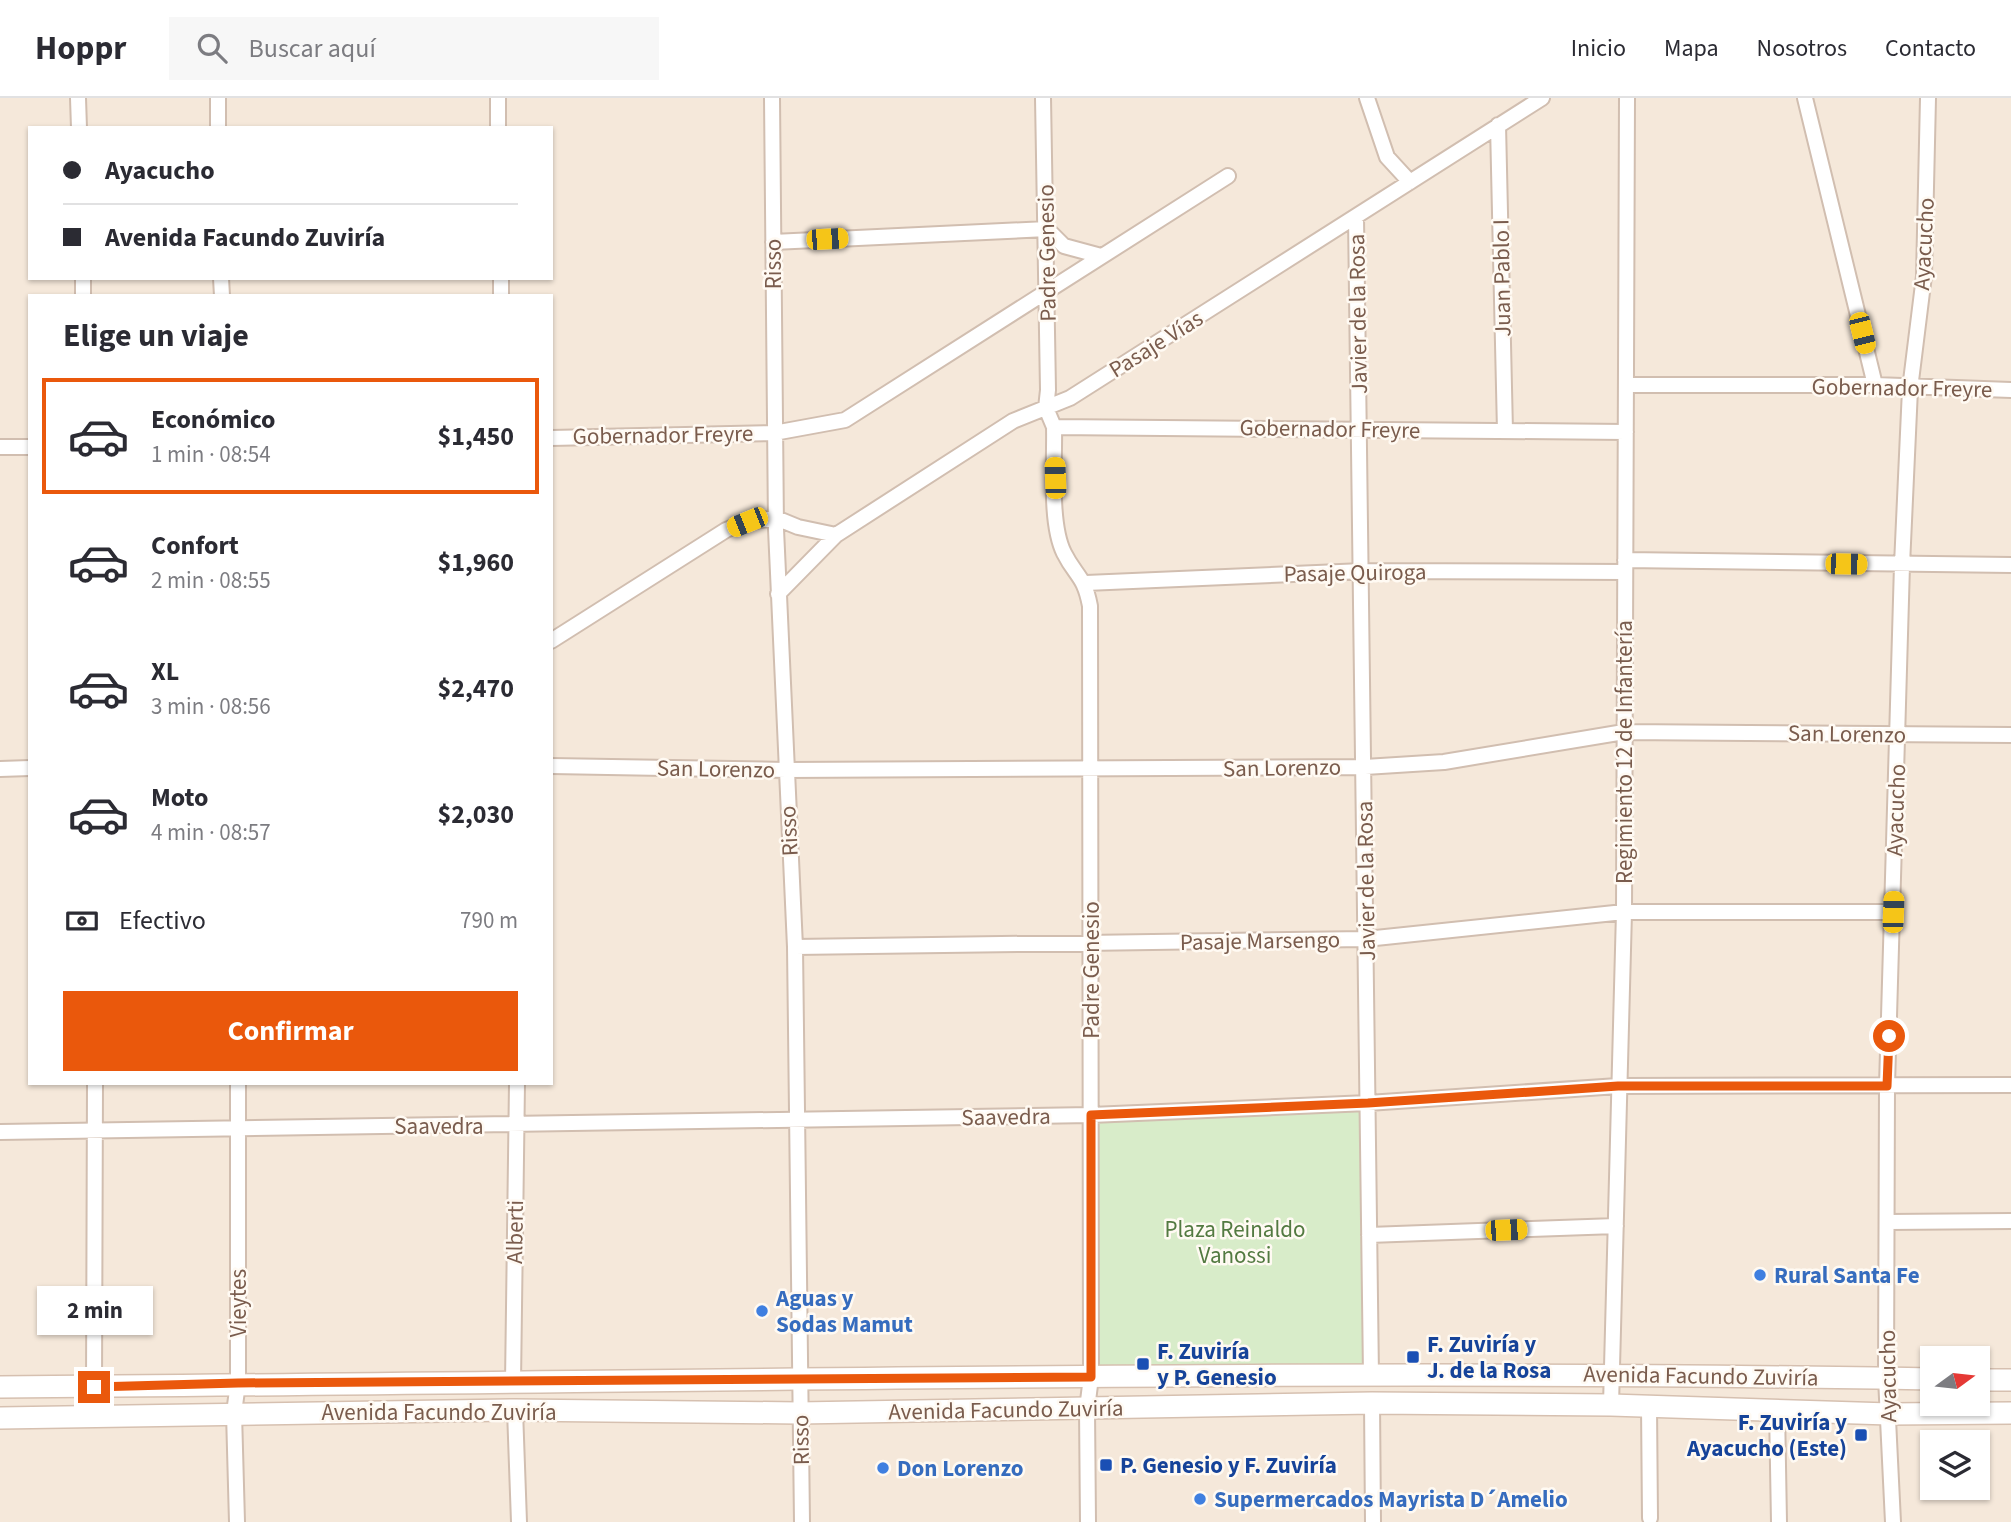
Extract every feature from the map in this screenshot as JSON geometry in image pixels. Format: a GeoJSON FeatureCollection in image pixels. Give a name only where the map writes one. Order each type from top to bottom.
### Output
{"type":"FeatureCollection","features":[{"type":"Feature","properties":{"kind":"main road","name":"Avenida Facundo Zuviría"},"geometry":{"type":"LineString","coordinates":[[0,1387],[1612,1374],[1920,1379]]}},
{"type":"Feature","properties":{"kind":"main road"},"geometry":{"type":"LineString","coordinates":[[1990,1380],[2011,1380]]}},
{"type":"Feature","properties":{"kind":"main road","name":"Avenida Facundo Zuviría"},"geometry":{"type":"LineString","coordinates":[[0,1418],[515,1410],[800,1413],[1373,1403],[2011,1413]]}},
{"type":"Feature","properties":{"kind":"street"},"geometry":{"type":"LineString","coordinates":[[78,98],[79,126]]}},
{"type":"Feature","properties":{"kind":"street"},"geometry":{"type":"LineString","coordinates":[[218,98],[218,126]]}},
{"type":"Feature","properties":{"kind":"street"},"geometry":{"type":"LineString","coordinates":[[498,98],[498,126]]}},
{"type":"Feature","properties":{"kind":"street","name":"Risso"},"geometry":{"type":"LineString","coordinates":[[772,98],[778,594],[795,947],[799,1120],[802,1522]]}},
{"type":"Feature","properties":{"kind":"street","name":"Padre Genesio"},"geometry":{"type":"LineString","coordinates":[[1043,98],[1048,229],[1046,408]]}},
{"type":"Feature","properties":{"kind":"street"},"geometry":{"type":"LineString","coordinates":[[1367,98],[1387,157],[1410,182]]}},
{"type":"Feature","properties":{"kind":"street","name":"Pasaje Vías"},"geometry":{"type":"LineString","coordinates":[[778,594],[836,535],[1013,421],[1070,398],[1542,98]]}},
{"type":"Feature","properties":{"kind":"street","name":"Regimiento 12 de Infantería"},"geometry":{"type":"LineString","coordinates":[[1611,1405],[1624,912],[1627,98]]}},
{"type":"Feature","properties":{"kind":"street"},"geometry":{"type":"LineString","coordinates":[[1805,98],[1875,385]]}},
{"type":"Feature","properties":{"kind":"street","name":"Ayacucho"},"geometry":{"type":"LineString","coordinates":[[1893,1522],[1886,1378],[1887,1086],[1902,565],[1910,389],[1924,276],[1928,98]]}},
{"type":"Feature","properties":{"kind":"street","name":"Juan Pablo I"},"geometry":{"type":"LineString","coordinates":[[1498,125],[1505,431]]}},
{"type":"Feature","properties":{"kind":"street"},"geometry":{"type":"LineString","coordinates":[[774,433],[845,420],[1227,176]]}},
{"type":"Feature","properties":{"kind":"street","name":"Javier de la Rosa"},"geometry":{"type":"LineString","coordinates":[[1356,217],[1363,571],[1371,1376]]}},
{"type":"Feature","properties":{"kind":"street"},"geometry":{"type":"LineString","coordinates":[[773,242],[1048,229],[1064,246],[1101,256]]}},
{"type":"Feature","properties":{"kind":"street","name":"Gobernador Freyre"},"geometry":{"type":"LineString","coordinates":[[1626,385],[1875,385],[1910,389],[2011,390]]}},
{"type":"Feature","properties":{"kind":"street"},"geometry":{"type":"LineString","coordinates":[[1046,408],[1054,427],[1057,530],[1063,553],[1086,583]]}},
{"type":"Feature","properties":{"kind":"street","name":"Gobernador Freyre"},"geometry":{"type":"LineString","coordinates":[[1054,427],[1626,432]]}},
{"type":"Feature","properties":{"kind":"street","name":"Gobernador Freyre"},"geometry":{"type":"LineString","coordinates":[[553,438],[774,433]]}},
{"type":"Feature","properties":{"kind":"street"},"geometry":{"type":"LineString","coordinates":[[0,447],[28,447]]}},
{"type":"Feature","properties":{"kind":"street"},"geometry":{"type":"LineString","coordinates":[[553,640],[726,530],[747,522],[776,518],[798,527],[836,535]]}},
{"type":"Feature","properties":{"kind":"street","name":"Pasaje Quiroga"},"geometry":{"type":"LineString","coordinates":[[1086,583],[1363,571],[1625,566],[2011,565]]}},
{"type":"Feature","properties":{"kind":"street","name":"Padre Genesio"},"geometry":{"type":"LineString","coordinates":[[1086,583],[1090,607],[1091,770],[1091,1377],[1087,1409],[1088,1522]]}},
{"type":"Feature","properties":{"kind":"street","name":"San Lorenzo"},"geometry":{"type":"LineString","coordinates":[[553,766],[786,770],[1365,767],[1444,762],[1624,732],[2011,734]]}},
{"type":"Feature","properties":{"kind":"street"},"geometry":{"type":"LineString","coordinates":[[0,769],[28,768]]}},
{"type":"Feature","properties":{"kind":"street","name":"Pasaje Marsengo"},"geometry":{"type":"LineString","coordinates":[[795,947],[1366,939],[1624,912],[1893,912]]}},
{"type":"Feature","properties":{"kind":"street"},"geometry":{"type":"LineString","coordinates":[[94,1387],[95,1085]]}},
{"type":"Feature","properties":{"kind":"street","name":"Vieytes"},"geometry":{"type":"LineString","coordinates":[[236,1522],[234,1413],[238,1383],[238,1085]]}},
{"type":"Feature","properties":{"kind":"street","name":"Alberti"},"geometry":{"type":"LineString","coordinates":[[513,1382],[517,1085]]}},
{"type":"Feature","properties":{"kind":"street","name":"Saavedra"},"geometry":{"type":"LineString","coordinates":[[0,1132],[1091,1115],[1368,1103],[1618,1086],[2011,1085]]}},
{"type":"Feature","properties":{"kind":"street"},"geometry":{"type":"LineString","coordinates":[[1888,1222],[2011,1221]]}},
{"type":"Feature","properties":{"kind":"street"},"geometry":{"type":"LineString","coordinates":[[1369,1235],[1616,1226]]}},
{"type":"Feature","properties":{"kind":"street"},"geometry":{"type":"LineString","coordinates":[[1373,1403],[1373,1522]]}},
{"type":"Feature","properties":{"kind":"street"},"geometry":{"type":"LineString","coordinates":[[1649,1406],[1650,1518]]}},
{"type":"Feature","properties":{"kind":"street"},"geometry":{"type":"LineString","coordinates":[[1777,1409],[1779,1522]]}},
{"type":"Feature","properties":{"kind":"street"},"geometry":{"type":"LineString","coordinates":[[515,1410],[519,1522]]}},
{"type":"Feature","properties":{"kind":"shaded area"},"geometry":{"type":"Polygon","coordinates":[[[0,98],[2011,98],[2011,1522],[0,1522],[0,98]]]}},
{"type":"Feature","properties":{"kind":"green space","name":"Plaza Reinaldo Vanossi"},"geometry":{"type":"Polygon","coordinates":[[[1365,1107],[1367,1371],[1093,1375],[1093,1117],[1365,1107]]]}},
{"type":"Feature","properties":{"kind":"place","name":"Rural Santa Fe"},"geometry":{"type":"Point","coordinates":[1760,1275]}},
{"type":"Feature","properties":{"kind":"place","name":"Aguas y Sodas Mamut"},"geometry":{"type":"Point","coordinates":[762,1311]}},
{"type":"Feature","properties":{"kind":"place","name":"F. Zuviría y J. de la Rosa"},"geometry":{"type":"Point","coordinates":[1413,1357]}},
{"type":"Feature","properties":{"kind":"place","name":"F. Zuviría y P. Genesio"},"geometry":{"type":"Point","coordinates":[1143,1364]}},
{"type":"Feature","properties":{"kind":"place","name":"F. Zuviría y Ayacucho (Este)"},"geometry":{"type":"Point","coordinates":[1861,1435]}},
{"type":"Feature","properties":{"kind":"place","name":"P. Genesio y F. Zuviría"},"geometry":{"type":"Point","coordinates":[1106,1465]}},
{"type":"Feature","properties":{"kind":"place","name":"Don Lorenzo"},"geometry":{"type":"Point","coordinates":[883,1468]}},
{"type":"Feature","properties":{"kind":"place","name":"Supermercados Mayrista D´Amelio"},"geometry":{"type":"Point","coordinates":[1200,1499]}},
{"type":"Feature","properties":{"kind":"route"},"geometry":{"type":"LineString","coordinates":[[94,1387],[238,1383],[1091,1377],[1091,1115],[1368,1103],[1618,1086],[1887,1086],[1889,1036]]}}]}
